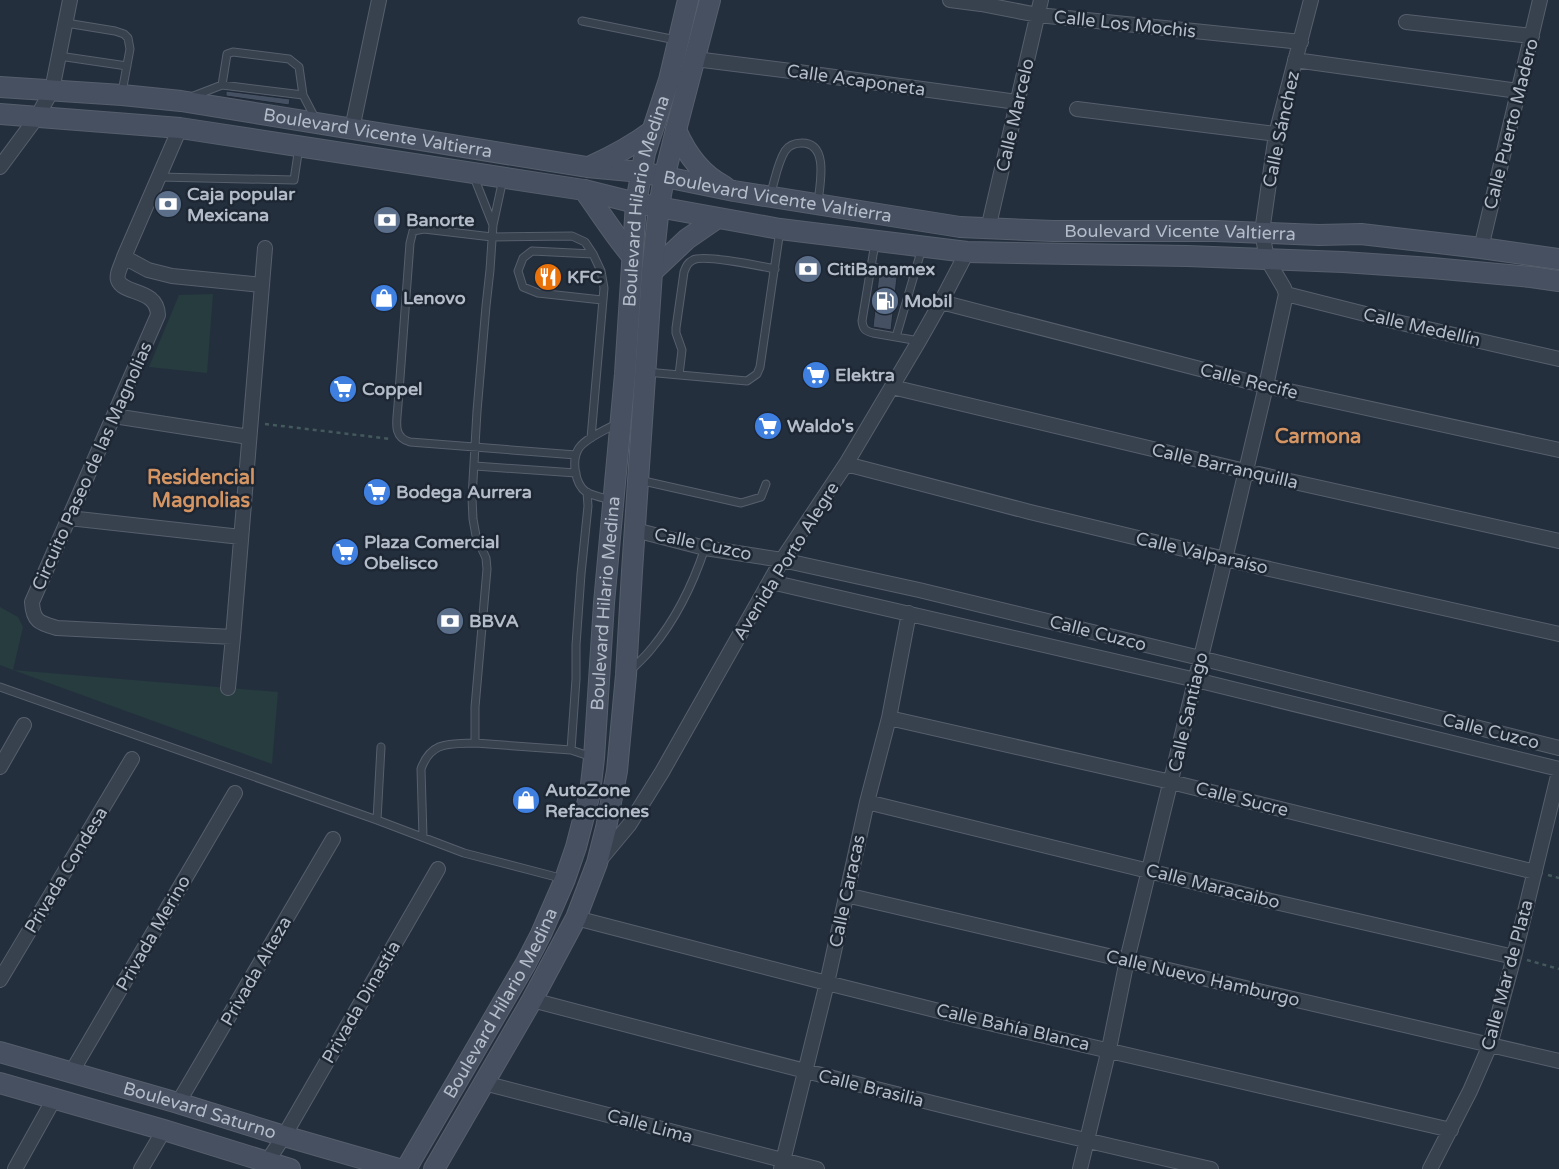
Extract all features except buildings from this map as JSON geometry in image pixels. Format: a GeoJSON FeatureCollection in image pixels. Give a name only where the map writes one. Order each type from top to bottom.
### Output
{"type":"FeatureCollection","features":[{"type":"Feature","properties":{"kind":"main road","name":"Boulevard Hilario Medina"},"geometry":{"type":"LineString","coordinates":[[406,1169],[541,934],[565,879],[576,847],[590,793],[604,603],[621,422],[636,203],[641,172],[669,80],[688,0]]}},
{"type":"Feature","properties":{"kind":"main road","name":"Boulevard Hilario Medina"},"geometry":{"type":"LineString","coordinates":[[434,1169],[532,1000],[576,918],[597,863],[606,828],[617,771],[626,675],[652,272],[659,206],[664,178],[710,0]]}},
{"type":"Feature","properties":{"kind":"main road","name":"Boulevard Vicente Valtierra"},"geometry":{"type":"LineString","coordinates":[[0,87],[181,101],[588,167],[641,172],[664,178],[960,227],[1053,231],[1360,234],[1559,259]]}},
{"type":"Feature","properties":{"kind":"main road","name":"Boulevard Vicente Valtierra"},"geometry":{"type":"LineString","coordinates":[[0,114],[180,128],[584,190],[636,203],[659,206],[716,219],[922,248],[966,252],[1187,256],[1391,265],[1559,281]]}},
{"type":"Feature","properties":{"kind":"main road"},"geometry":{"type":"LineString","coordinates":[[676,130],[683,146],[697,165],[717,182],[734,190]]}},
{"type":"Feature","properties":{"kind":"main road"},"geometry":{"type":"LineString","coordinates":[[588,167],[614,156],[652,131]]}},
{"type":"Feature","properties":{"kind":"main road"},"geometry":{"type":"LineString","coordinates":[[584,190],[617,238],[632,256]]}},
{"type":"Feature","properties":{"kind":"main road"},"geometry":{"type":"LineString","coordinates":[[652,272],[687,239],[716,219]]}},
{"type":"Feature","properties":{"kind":"main road","name":"Boulevard Saturno"},"geometry":{"type":"LineString","coordinates":[[0,1052],[399,1169]]}},
{"type":"Feature","properties":{"kind":"main road","name":"Boulevard Saturno"},"geometry":{"type":"LineString","coordinates":[[0,1083],[164,1130],[265,1165],[290,1169]]}},
{"type":"Feature","properties":{"kind":"street"},"geometry":{"type":"LineString","coordinates":[[0,167],[38,117],[52,90],[70,0]]}},
{"type":"Feature","properties":{"kind":"street"},"geometry":{"type":"LineString","coordinates":[[352,129],[379,0]]}},
{"type":"Feature","properties":{"kind":"street","name":"Calle Los Mochis"},"geometry":{"type":"LineString","coordinates":[[950,0],[1038,15],[1301,42]]}},
{"type":"Feature","properties":{"kind":"street","name":"Calle Marcelo"},"geometry":{"type":"LineString","coordinates":[[988,229],[1041,0]]}},
{"type":"Feature","properties":{"kind":"street","name":"Calle Sánchez"},"geometry":{"type":"LineString","coordinates":[[1267,259],[1262,232],[1276,134],[1311,0]]}},
{"type":"Feature","properties":{"kind":"street","name":"Calle Puerto Madero"},"geometry":{"type":"LineString","coordinates":[[1481,248],[1540,0]]}},
{"type":"Feature","properties":{"kind":"street"},"geometry":{"type":"LineString","coordinates":[[1406,22],[1532,36]]}},
{"type":"Feature","properties":{"kind":"street","name":"Calle Acaponeta"},"geometry":{"type":"LineString","coordinates":[[695,59],[1017,102]]}},
{"type":"Feature","properties":{"kind":"street"},"geometry":{"type":"LineString","coordinates":[[1296,60],[1518,91]]}},
{"type":"Feature","properties":{"kind":"street"},"geometry":{"type":"LineString","coordinates":[[1077,109],[1276,134]]}},
{"type":"Feature","properties":{"kind":"street","name":"Circuito Paseo de las Magnolias"},"geometry":{"type":"LineString","coordinates":[[180,128],[118,274],[119,282],[122,286],[147,296],[158,308],[158,315],[32,602],[32,612],[35,618],[42,623],[58,628],[232,637]]}},
{"type":"Feature","properties":{"kind":"street"},"geometry":{"type":"LineString","coordinates":[[228,688],[265,248]]}},
{"type":"Feature","properties":{"kind":"street","name":"Avenida Porto Alegre"},"geometry":{"type":"LineString","coordinates":[[597,863],[629,825],[662,772],[782,560],[846,464],[919,341],[966,252]]}},
{"type":"Feature","properties":{"kind":"street"},"geometry":{"type":"LineString","coordinates":[[124,257],[148,270],[172,276],[262,284]]}},
{"type":"Feature","properties":{"kind":"street"},"geometry":{"type":"LineString","coordinates":[[1267,259],[1286,294]]}},
{"type":"Feature","properties":{"kind":"street","name":"Calle Medellín"},"geometry":{"type":"LineString","coordinates":[[1286,294],[1397,322],[1559,359]]}},
{"type":"Feature","properties":{"kind":"street","name":"Calle Santiago"},"geometry":{"type":"LineString","coordinates":[[1080,1169],[1108,1049],[1126,960],[1196,680],[1286,294]]}},
{"type":"Feature","properties":{"kind":"street","name":"Calle Recife"},"geometry":{"type":"LineString","coordinates":[[941,302],[1266,386],[1559,450]]}},
{"type":"Feature","properties":{"kind":"street","name":"Calle Barranquilla"},"geometry":{"type":"LineString","coordinates":[[892,387],[1245,471],[1559,541]]}},
{"type":"Feature","properties":{"kind":"street"},"geometry":{"type":"LineString","coordinates":[[114,416],[249,437]]}},
{"type":"Feature","properties":{"kind":"street","name":"Calle Valparaíso"},"geometry":{"type":"LineString","coordinates":[[846,464],[1030,512],[1225,559],[1559,634]]}},
{"type":"Feature","properties":{"kind":"street"},"geometry":{"type":"LineString","coordinates":[[69,518],[241,537]]}},
{"type":"Feature","properties":{"kind":"street","name":"Calle Cuzco"},"geometry":{"type":"LineString","coordinates":[[635,530],[706,548],[782,560],[920,590],[1559,748]]}},
{"type":"Feature","properties":{"kind":"street","name":"Calle Cuzco"},"geometry":{"type":"LineString","coordinates":[[770,582],[1196,680],[1559,770]]}},
{"type":"Feature","properties":{"kind":"street","name":"Calle Caracas"},"geometry":{"type":"LineString","coordinates":[[783,1165],[804,1072],[827,984],[867,802],[889,718],[909,613]]}},
{"type":"Feature","properties":{"kind":"street","name":"Calle Sucre"},"geometry":{"type":"LineString","coordinates":[[889,718],[1171,782],[1535,872]]}},
{"type":"Feature","properties":{"kind":"street"},"geometry":{"type":"LineString","coordinates":[[0,768],[24,724]]}},
{"type":"Feature","properties":{"kind":"street","name":"Privada Condesa"},"geometry":{"type":"LineString","coordinates":[[0,980],[132,759]]}},
{"type":"Feature","properties":{"kind":"street","name":"Calle Mar de Plata"},"geometry":{"type":"LineString","coordinates":[[1430,1169],[1474,1084],[1490,1045],[1514,957],[1559,770]]}},
{"type":"Feature","properties":{"kind":"street","name":"Privada Merino"},"geometry":{"type":"LineString","coordinates":[[71,1073],[235,793]]}},
{"type":"Feature","properties":{"kind":"street","name":"Calle Maracaibo"},"geometry":{"type":"LineString","coordinates":[[867,802],[1514,957]]}},
{"type":"Feature","properties":{"kind":"street","name":"Privada Alteza"},"geometry":{"type":"LineString","coordinates":[[178,1103],[333,839]]}},
{"type":"Feature","properties":{"kind":"street","name":"Privada Dinastía"},"geometry":{"type":"LineString","coordinates":[[265,1165],[284,1136],[438,869]]}},
{"type":"Feature","properties":{"kind":"street","name":"Calle Nuevo Hamburgo"},"geometry":{"type":"LineString","coordinates":[[846,895],[1559,1061]]}},
{"type":"Feature","properties":{"kind":"street","name":"Calle Bahía Blanca"},"geometry":{"type":"LineString","coordinates":[[576,918],[827,984],[1451,1130]]}},
{"type":"Feature","properties":{"kind":"street","name":"Calle Brasilia"},"geometry":{"type":"LineString","coordinates":[[532,1000],[804,1072],[1087,1141],[1211,1169]]}},
{"type":"Feature","properties":{"kind":"street","name":"Calle Lima"},"geometry":{"type":"LineString","coordinates":[[484,1083],[783,1165],[817,1169]]}},
{"type":"Feature","properties":{"kind":"street"},"geometry":{"type":"LineString","coordinates":[[14,1169],[54,1099]]}},
{"type":"Feature","properties":{"kind":"street"},"geometry":{"type":"LineString","coordinates":[[141,1169],[164,1130]]}},
{"type":"Feature","properties":{"kind":"lane"},"geometry":{"type":"LineString","coordinates":[[582,21],[679,41]]}},
{"type":"Feature","properties":{"kind":"lane"},"geometry":{"type":"LineString","coordinates":[[66,23],[124,34],[128,38],[130,43],[122,95]]}},
{"type":"Feature","properties":{"kind":"lane"},"geometry":{"type":"LineString","coordinates":[[222,85],[227,54],[233,52],[289,59],[298,67],[303,96],[318,123]]}},
{"type":"Feature","properties":{"kind":"lane"},"geometry":{"type":"LineString","coordinates":[[59,56],[127,66]]}},
{"type":"Feature","properties":{"kind":"lane"},"geometry":{"type":"LineString","coordinates":[[181,101],[222,85],[303,96]]}},
{"type":"Feature","properties":{"kind":"lane"},"geometry":{"type":"LineString","coordinates":[[770,196],[786,149],[792,144],[810,144],[816,148],[820,155],[818,204]]}},
{"type":"Feature","properties":{"kind":"lane"},"geometry":{"type":"LineString","coordinates":[[159,177],[294,180],[299,147]]}},
{"type":"Feature","properties":{"kind":"lane"},"geometry":{"type":"LineString","coordinates":[[473,174],[493,226]]}},
{"type":"Feature","properties":{"kind":"lane"},"geometry":{"type":"LineString","coordinates":[[475,743],[475,707],[487,569],[486,558],[476,536],[472,498],[477,411],[493,226],[503,178]]}},
{"type":"Feature","properties":{"kind":"lane"},"geometry":{"type":"LineString","coordinates":[[576,455],[410,442],[398,436],[398,405],[410,243],[413,231],[424,229],[492,237],[572,236],[585,242],[601,271],[604,288],[591,438]]}},
{"type":"Feature","properties":{"kind":"lane"},"geometry":{"type":"LineString","coordinates":[[646,372],[747,381],[757,374],[760,367],[780,229]]}},
{"type":"Feature","properties":{"kind":"lane"},"geometry":{"type":"LineString","coordinates":[[875,242],[862,321],[863,327],[866,331],[873,334],[919,341]]}},
{"type":"Feature","properties":{"kind":"lane"},"geometry":{"type":"LineString","coordinates":[[896,337],[922,248]]}},
{"type":"Feature","properties":{"kind":"lane"},"geometry":{"type":"LineString","coordinates":[[593,254],[532,251],[523,258],[518,271],[523,287],[538,293],[602,300]]}},
{"type":"Feature","properties":{"kind":"lane"},"geometry":{"type":"LineString","coordinates":[[680,375],[682,350],[676,328],[684,272],[687,265],[692,260],[703,258],[775,269]]}},
{"type":"Feature","properties":{"kind":"lane"},"geometry":{"type":"LineString","coordinates":[[871,267],[914,274]]}},
{"type":"Feature","properties":{"kind":"lane"},"geometry":{"type":"LineString","coordinates":[[614,500],[587,492],[578,482],[576,455],[579,448],[591,438],[621,422]]}},
{"type":"Feature","properties":{"kind":"lane"},"geometry":{"type":"LineString","coordinates":[[475,466],[576,473]]}},
{"type":"Feature","properties":{"kind":"lane"},"geometry":{"type":"LineString","coordinates":[[639,480],[742,504],[761,497],[766,484]]}},
{"type":"Feature","properties":{"kind":"lane"},"geometry":{"type":"LineString","coordinates":[[571,750],[581,574],[588,506],[587,492]]}},
{"type":"Feature","properties":{"kind":"lane"},"geometry":{"type":"LineString","coordinates":[[626,675],[652,649],[670,621],[688,592],[706,548]]}},
{"type":"Feature","properties":{"kind":"lane"},"geometry":{"type":"LineString","coordinates":[[0,687],[377,820],[464,853],[565,879]]}},
{"type":"Feature","properties":{"kind":"lane"},"geometry":{"type":"LineString","coordinates":[[423,837],[421,769],[429,753],[438,747],[447,744],[475,743],[571,750],[594,758]]}},
{"type":"Feature","properties":{"kind":"lane"},"geometry":{"type":"LineString","coordinates":[[377,820],[380,747]]}},
{"type":"Feature","properties":{"kind":"path"},"geometry":{"type":"LineString","coordinates":[[251,422],[403,440]]}},
{"type":"Feature","properties":{"kind":"path"},"geometry":{"type":"LineString","coordinates":[[1514,957],[1559,969]]}},
{"type":"Feature","properties":{"kind":"green space"},"geometry":{"type":"Polygon","coordinates":[[[213,294],[207,373],[149,367],[179,295],[213,294]]]}},
{"type":"Feature","properties":{"kind":"green space"},"geometry":{"type":"Polygon","coordinates":[[[0,607],[18,617],[23,627],[13,670],[0,665],[0,607]]]}},
{"type":"Feature","properties":{"kind":"green space"},"geometry":{"type":"Polygon","coordinates":[[[13,670],[278,692],[272,764],[13,670]]]}},
{"type":"Feature","properties":{"kind":"place","name":"Caja popular Mexicana"},"geometry":{"type":"Point","coordinates":[168,204]}},
{"type":"Feature","properties":{"kind":"place","name":"Banorte"},"geometry":{"type":"Point","coordinates":[387,220]}},
{"type":"Feature","properties":{"kind":"place","name":"CitiBanamex"},"geometry":{"type":"Point","coordinates":[808,269]}},
{"type":"Feature","properties":{"kind":"place","name":"KFC"},"geometry":{"type":"Point","coordinates":[548,277]}},
{"type":"Feature","properties":{"kind":"place","name":"Lenovo"},"geometry":{"type":"Point","coordinates":[384,298]}},
{"type":"Feature","properties":{"kind":"place","name":"Mobil"},"geometry":{"type":"Point","coordinates":[885,301]}},
{"type":"Feature","properties":{"kind":"place","name":"Elektra"},"geometry":{"type":"Point","coordinates":[816,375]}},
{"type":"Feature","properties":{"kind":"place","name":"Coppel"},"geometry":{"type":"Point","coordinates":[343,389]}},
{"type":"Feature","properties":{"kind":"place","name":"Waldo's"},"geometry":{"type":"Point","coordinates":[768,426]}},
{"type":"Feature","properties":{"kind":"place","name":"Bodega Aurrera"},"geometry":{"type":"Point","coordinates":[377,492]}},
{"type":"Feature","properties":{"kind":"place","name":"Plaza Comercial Obelisco"},"geometry":{"type":"Point","coordinates":[345,552]}},
{"type":"Feature","properties":{"kind":"place","name":"BBVA"},"geometry":{"type":"Point","coordinates":[450,621]}},
{"type":"Feature","properties":{"kind":"place","name":"AutoZone Refacciones"},"geometry":{"type":"Point","coordinates":[526,800]}},
{"type":"Feature","properties":{"kind":"district","name":"Carmona"},"geometry":{"type":"Point","coordinates":[1318,436]}},
{"type":"Feature","properties":{"kind":"district","name":"Residencial Magnolias"},"geometry":{"type":"Point","coordinates":[201,488]}}]}
